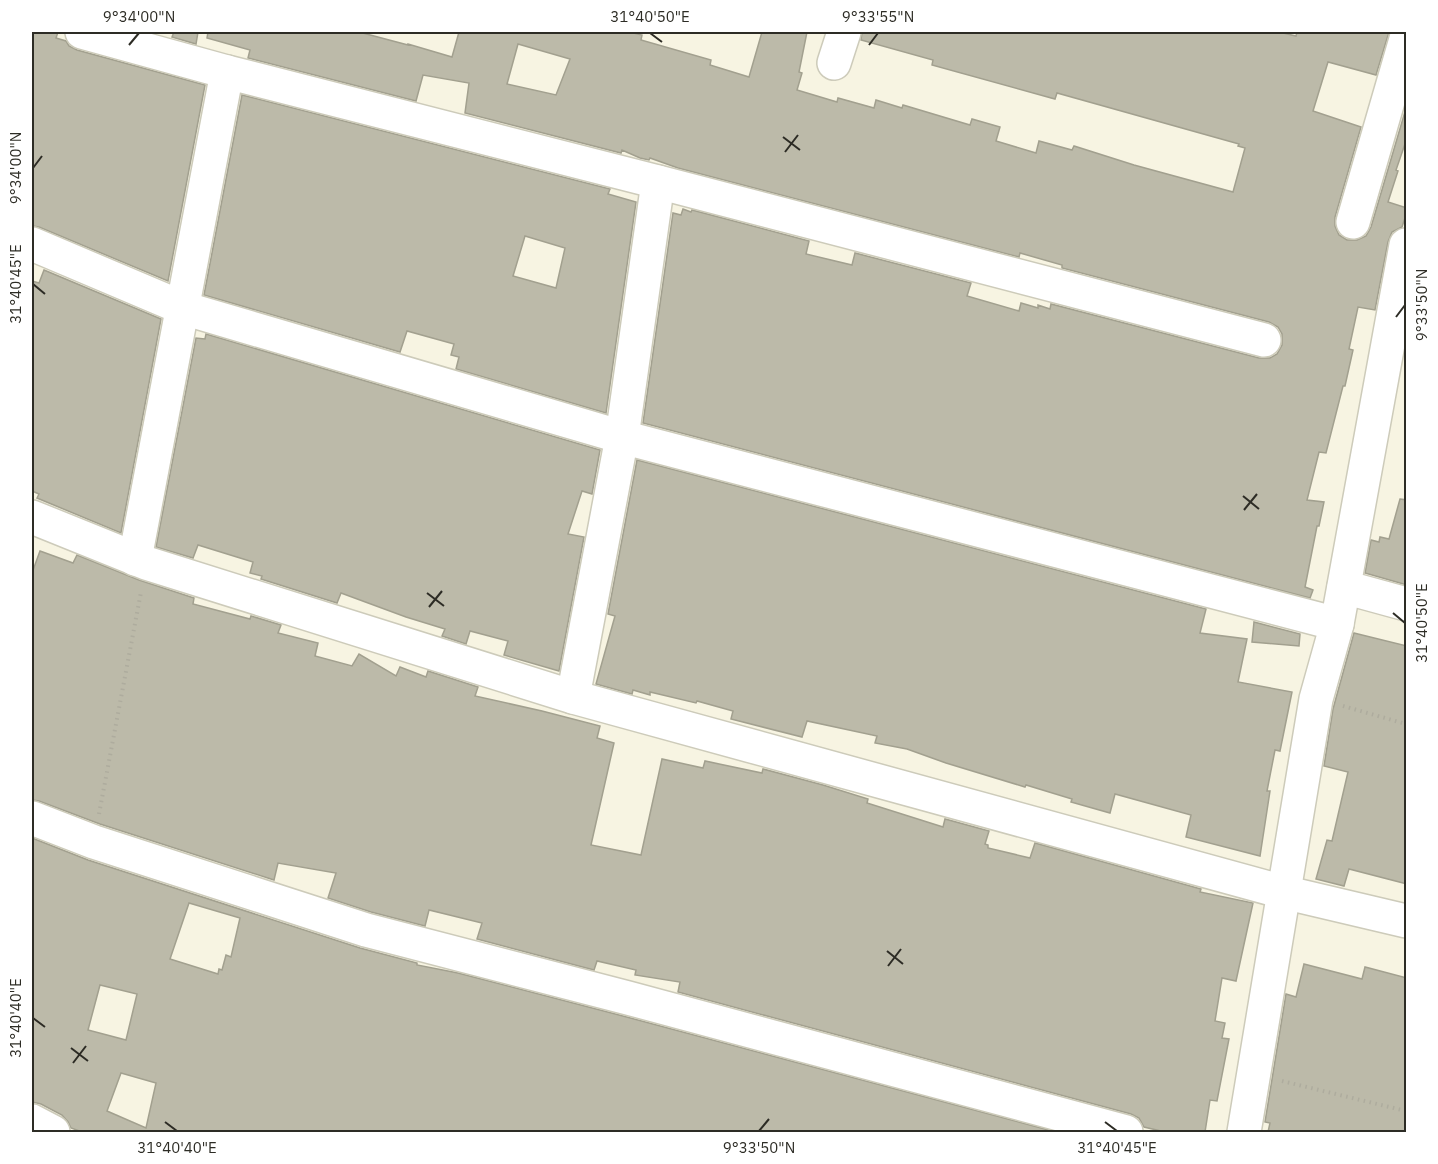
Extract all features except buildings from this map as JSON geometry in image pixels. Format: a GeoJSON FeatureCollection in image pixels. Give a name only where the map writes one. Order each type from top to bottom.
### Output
{"type":"FeatureCollection","features":[{"type":"Feature","properties":{"kind":"street"},"geometry":{"type":"LineString","coordinates":[[82,32],[227,72],[1264,340]]}},
{"type":"Feature","properties":{"kind":"street"},"geometry":{"type":"LineString","coordinates":[[834,63],[844,32]]}},
{"type":"Feature","properties":{"kind":"street"},"geometry":{"type":"LineString","coordinates":[[1353,222],[1407,39]]}},
{"type":"Feature","properties":{"kind":"street"},"geometry":{"type":"LineString","coordinates":[[140,561],[183,308],[227,72]]}},
{"type":"Feature","properties":{"kind":"street"},"geometry":{"type":"LineString","coordinates":[[573,696],[622,436],[658,182]]}},
{"type":"Feature","properties":{"kind":"street"},"geometry":{"type":"LineString","coordinates":[[32,244],[183,308],[622,436],[1337,624]]}},
{"type":"Feature","properties":{"kind":"street"},"geometry":{"type":"LineString","coordinates":[[1244,1132],[1316,699],[1337,624],[1407,245]]}},
{"type":"Feature","properties":{"kind":"street"},"geometry":{"type":"LineString","coordinates":[[32,517],[140,561],[573,696],[1283,892],[1407,921]]}},
{"type":"Feature","properties":{"kind":"street"},"geometry":{"type":"LineString","coordinates":[[1344,587],[1407,604]]}},
{"type":"Feature","properties":{"kind":"street"},"geometry":{"type":"LineString","coordinates":[[32,818],[94,842],[366,930],[1126,1132]]}},
{"type":"Feature","properties":{"kind":"street"},"geometry":{"type":"LineString","coordinates":[[32,1121],[53,1132]]}},
{"type":"Feature","properties":{"kind":"path"},"geometry":{"type":"LineString","coordinates":[[94,842],[140,561]]}},
{"type":"Feature","properties":{"kind":"path"},"geometry":{"type":"LineString","coordinates":[[1316,699],[1407,724]]}},
{"type":"Feature","properties":{"kind":"path"},"geometry":{"type":"LineString","coordinates":[[1255,1074],[1407,1112]]}}]}
